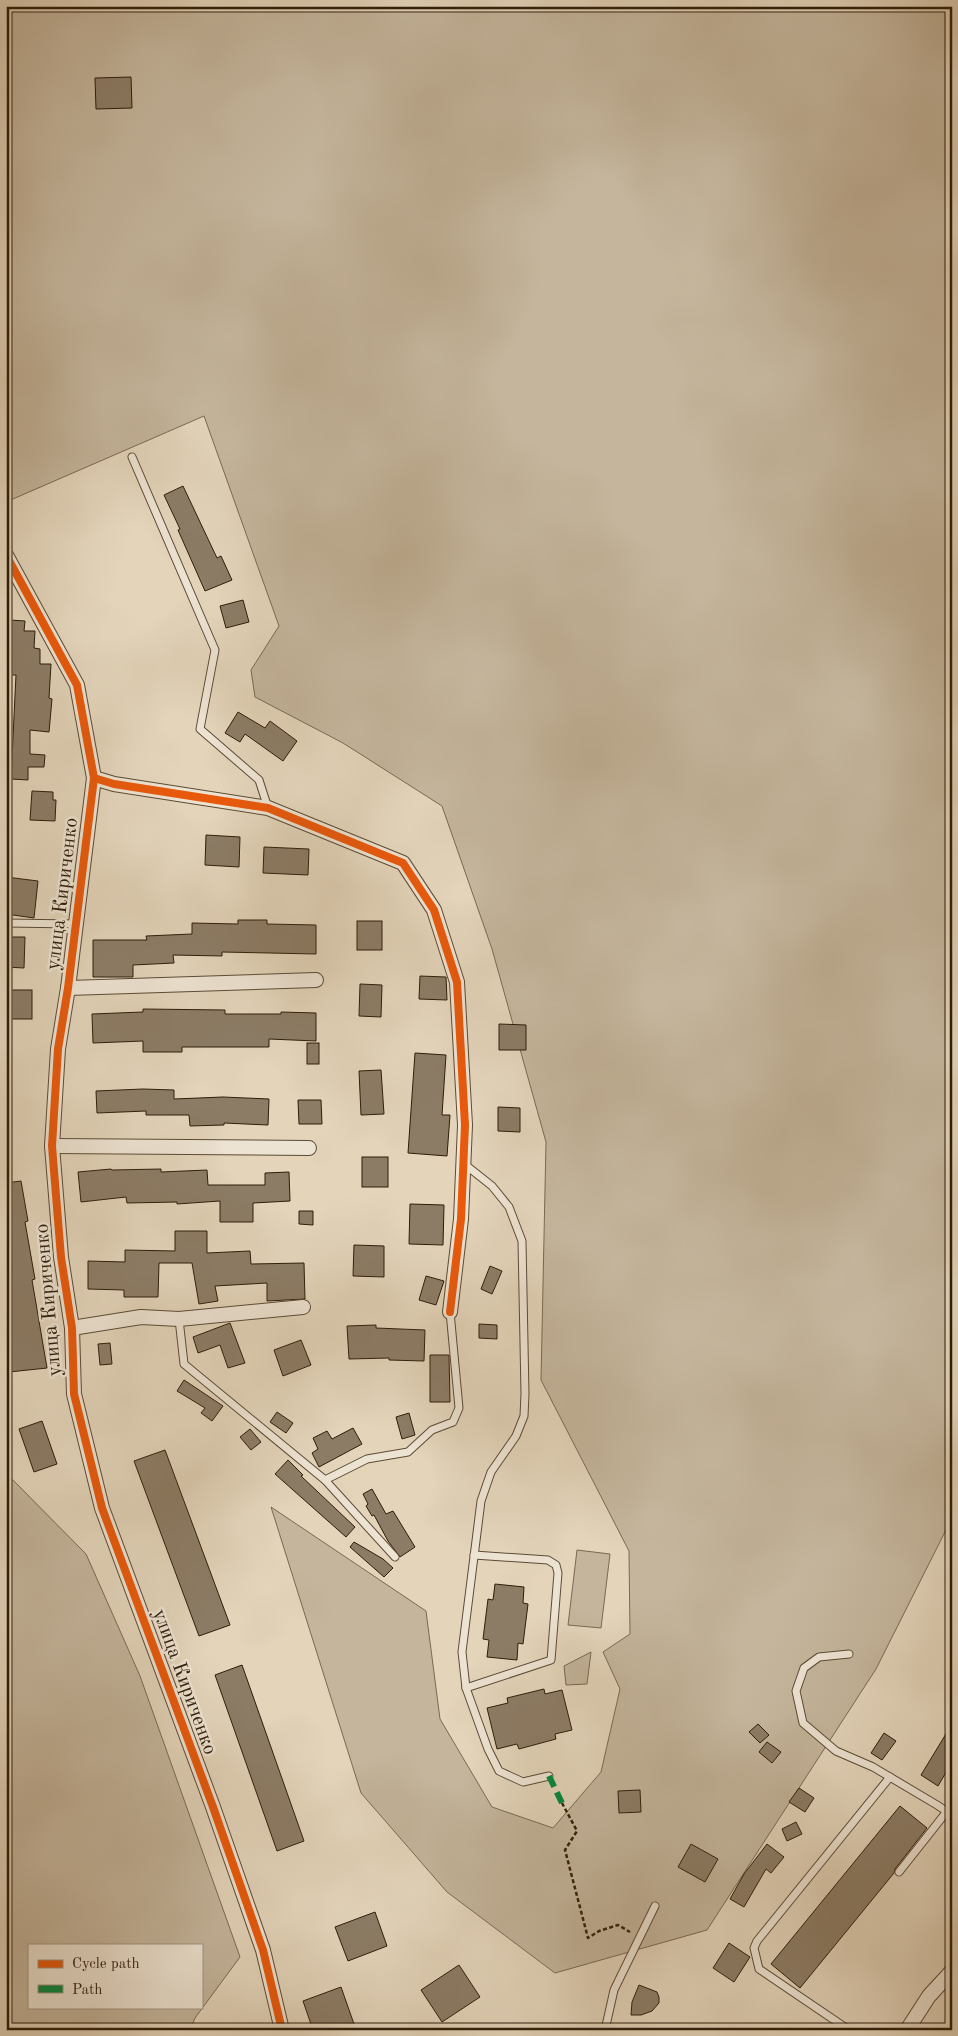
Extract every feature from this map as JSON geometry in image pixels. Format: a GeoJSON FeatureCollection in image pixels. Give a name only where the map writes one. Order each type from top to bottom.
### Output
{"type":"FeatureCollection","features":[{"type":"Feature","properties":{"kind":"street","name":"улица Кириченко"},"geometry":{"type":"LineString","coordinates":[[6,555],[77,685],[94,778],[68,988],[58,1050],[52,1146],[61,1257],[72,1328],[74,1394],[102,1508],[213,1807],[263,1950],[282,2030]]}},
{"type":"Feature","properties":{"kind":"street"},"geometry":{"type":"LineString","coordinates":[[94,778],[114,784],[268,808],[403,863],[434,910],[457,982],[465,1126],[461,1219],[450,1312]]}},
{"type":"Feature","properties":{"kind":"street"},"geometry":{"type":"LineString","coordinates":[[68,988],[316,980]]}},
{"type":"Feature","properties":{"kind":"street"},"geometry":{"type":"LineString","coordinates":[[52,1146],[309,1148]]}},
{"type":"Feature","properties":{"kind":"street"},"geometry":{"type":"LineString","coordinates":[[72,1328],[140,1317],[179,1319],[303,1307]]}},
{"type":"Feature","properties":{"kind":"street"},"geometry":{"type":"LineString","coordinates":[[908,2030],[929,1996],[952,1971]]}},
{"type":"Feature","properties":{"kind":"lane"},"geometry":{"type":"LineString","coordinates":[[132,457],[215,650],[200,729],[258,780],[268,808]]}},
{"type":"Feature","properties":{"kind":"lane"},"geometry":{"type":"LineString","coordinates":[[6,923],[76,924]]}},
{"type":"Feature","properties":{"kind":"lane"},"geometry":{"type":"LineString","coordinates":[[463,1163],[492,1186],[509,1207],[522,1241],[525,1394],[524,1416],[516,1436],[491,1472],[481,1501],[462,1652],[466,1688],[488,1749],[500,1771],[523,1782],[549,1776]]}},
{"type":"Feature","properties":{"kind":"lane"},"geometry":{"type":"LineString","coordinates":[[325,1480],[367,1459],[408,1452],[432,1430],[453,1422],[459,1408],[450,1312]]}},
{"type":"Feature","properties":{"kind":"lane"},"geometry":{"type":"LineString","coordinates":[[179,1319],[184,1364],[325,1480],[395,1557]]}},
{"type":"Feature","properties":{"kind":"lane"},"geometry":{"type":"LineString","coordinates":[[466,1688],[551,1660],[558,1574],[556,1565],[548,1560],[474,1555]]}},
{"type":"Feature","properties":{"kind":"lane"},"geometry":{"type":"LineString","coordinates":[[849,1654],[819,1657],[804,1668],[796,1691],[804,1723],[836,1751],[873,1767],[950,1811],[899,1872]]}},
{"type":"Feature","properties":{"kind":"lane"},"geometry":{"type":"LineString","coordinates":[[849,2030],[759,1969],[754,1948],[757,1941],[890,1777]]}},
{"type":"Feature","properties":{"kind":"lane"},"geometry":{"type":"LineString","coordinates":[[605,2030],[614,1990],[655,1906]]}},
{"type":"Feature","properties":{"kind":"path"},"geometry":{"type":"LineString","coordinates":[[562,1803],[577,1831],[566,1850],[588,1938],[599,1931],[618,1924],[640,1938]]}},
{"type":"Feature","properties":{"kind":"shaded area"},"geometry":{"type":"Polygon","coordinates":[[[6,6],[952,6],[952,1518],[876,1669],[707,1930],[555,1973],[447,1892],[361,1793],[271,1507],[426,1611],[440,1719],[492,1807],[553,1828],[601,1772],[620,1689],[603,1652],[630,1634],[629,1551],[541,1380],[546,1142],[492,949],[442,806],[343,743],[255,697],[251,670],[279,626],[204,416],[6,502],[6,6]]]}},
{"type":"Feature","properties":{"kind":"shaded area"},"geometry":{"type":"Polygon","coordinates":[[[6,1473],[86,1554],[140,1676],[240,1957],[195,2018],[190,2030],[6,2030],[6,1473]]]}},
{"type":"Feature","properties":{"kind":"shaded area"},"geometry":{"type":"Polygon","coordinates":[[[577,1550],[610,1554],[601,1628],[568,1625],[577,1550]]]}},
{"type":"Feature","properties":{"kind":"shaded area"},"geometry":{"type":"Polygon","coordinates":[[[591,1652],[587,1684],[566,1685],[564,1666],[591,1652]]]}},
{"type":"Feature","properties":{"kind":"building"},"geometry":{"type":"Polygon","coordinates":[[[131,77],[132,108],[96,109],[95,78],[131,77]]]}},
{"type":"Feature","properties":{"kind":"building"},"geometry":{"type":"Polygon","coordinates":[[[183,486],[217,558],[221,556],[232,580],[205,591],[164,495],[183,486]]]}},
{"type":"Feature","properties":{"kind":"building"},"geometry":{"type":"Polygon","coordinates":[[[243,600],[249,622],[226,628],[220,606],[243,600]]]}},
{"type":"Feature","properties":{"kind":"building"},"geometry":{"type":"Polygon","coordinates":[[[10,620],[25,621],[24,631],[35,631],[34,648],[40,649],[40,664],[51,664],[49,698],[52,699],[49,732],[30,730],[30,754],[45,755],[44,767],[28,767],[28,780],[11,779],[16,675],[7,675],[10,620]]]}},
{"type":"Feature","properties":{"kind":"building"},"geometry":{"type":"Polygon","coordinates":[[[238,712],[265,728],[270,721],[297,741],[283,761],[245,734],[240,742],[225,733],[238,712]]]}},
{"type":"Feature","properties":{"kind":"building"},"geometry":{"type":"Polygon","coordinates":[[[32,791],[53,792],[53,800],[56,800],[55,821],[30,820],[32,791]]]}},
{"type":"Feature","properties":{"kind":"building"},"geometry":{"type":"Polygon","coordinates":[[[206,835],[240,837],[239,867],[205,865],[206,835]]]}},
{"type":"Feature","properties":{"kind":"building"},"geometry":{"type":"Polygon","coordinates":[[[264,847],[309,849],[308,875],[263,873],[264,847]]]}},
{"type":"Feature","properties":{"kind":"building"},"geometry":{"type":"Polygon","coordinates":[[[6,877],[38,881],[34,918],[6,914],[6,877]]]}},
{"type":"Feature","properties":{"kind":"building"},"geometry":{"type":"Polygon","coordinates":[[[238,920],[267,920],[267,924],[316,925],[316,954],[222,952],[222,956],[173,955],[174,963],[133,965],[133,977],[93,977],[93,940],[147,940],[146,936],[192,934],[192,923],[238,924],[238,920]]]}},
{"type":"Feature","properties":{"kind":"building"},"geometry":{"type":"Polygon","coordinates":[[[357,921],[382,921],[382,950],[357,950],[357,921]]]}},
{"type":"Feature","properties":{"kind":"building"},"geometry":{"type":"Polygon","coordinates":[[[6,937],[25,937],[24,968],[6,967],[6,937]]]}},
{"type":"Feature","properties":{"kind":"building"},"geometry":{"type":"Polygon","coordinates":[[[420,976],[446,977],[447,1000],[419,999],[420,976]]]}},
{"type":"Feature","properties":{"kind":"building"},"geometry":{"type":"Polygon","coordinates":[[[360,984],[382,985],[381,1017],[359,1016],[360,984]]]}},
{"type":"Feature","properties":{"kind":"building"},"geometry":{"type":"Polygon","coordinates":[[[6,990],[32,990],[32,1019],[6,1019],[6,990]]]}},
{"type":"Feature","properties":{"kind":"building"},"geometry":{"type":"Polygon","coordinates":[[[143,1009],[225,1010],[225,1014],[316,1013],[316,1041],[269,1039],[269,1047],[182,1047],[182,1052],[143,1052],[143,1041],[93,1043],[92,1014],[143,1012],[143,1009]]]}},
{"type":"Feature","properties":{"kind":"building"},"geometry":{"type":"Polygon","coordinates":[[[499,1024],[526,1025],[526,1050],[499,1050],[499,1024]]]}},
{"type":"Feature","properties":{"kind":"building"},"geometry":{"type":"Polygon","coordinates":[[[307,1043],[319,1043],[319,1064],[307,1064],[307,1043]]]}},
{"type":"Feature","properties":{"kind":"building"},"geometry":{"type":"Polygon","coordinates":[[[415,1053],[446,1055],[442,1115],[450,1115],[447,1156],[408,1153],[415,1053]]]}},
{"type":"Feature","properties":{"kind":"building"},"geometry":{"type":"Polygon","coordinates":[[[381,1070],[384,1114],[361,1115],[359,1071],[381,1070]]]}},
{"type":"Feature","properties":{"kind":"building"},"geometry":{"type":"Polygon","coordinates":[[[174,1090],[174,1099],[223,1097],[269,1099],[268,1125],[224,1123],[224,1125],[190,1126],[189,1115],[146,1115],[146,1111],[97,1113],[96,1091],[174,1090]]]}},
{"type":"Feature","properties":{"kind":"building"},"geometry":{"type":"Polygon","coordinates":[[[298,1100],[321,1100],[322,1124],[299,1124],[298,1100]]]}},
{"type":"Feature","properties":{"kind":"building"},"geometry":{"type":"Polygon","coordinates":[[[498,1107],[520,1108],[520,1132],[498,1131],[498,1107]]]}},
{"type":"Feature","properties":{"kind":"building"},"geometry":{"type":"Polygon","coordinates":[[[362,1157],[388,1157],[388,1187],[362,1187],[362,1157]]]}},
{"type":"Feature","properties":{"kind":"building"},"geometry":{"type":"Polygon","coordinates":[[[111,1169],[161,1169],[161,1172],[207,1170],[208,1185],[265,1185],[265,1173],[289,1172],[290,1201],[253,1203],[253,1222],[220,1222],[220,1201],[177,1204],[177,1202],[127,1203],[126,1197],[81,1202],[78,1172],[111,1169]]]}},
{"type":"Feature","properties":{"kind":"building"},"geometry":{"type":"Polygon","coordinates":[[[21,1181],[28,1221],[25,1222],[35,1279],[32,1280],[47,1368],[9,1372],[6,1348],[6,1183],[21,1181]]]}},
{"type":"Feature","properties":{"kind":"building"},"geometry":{"type":"Polygon","coordinates":[[[410,1204],[444,1205],[443,1245],[409,1244],[410,1204]]]}},
{"type":"Feature","properties":{"kind":"building"},"geometry":{"type":"Polygon","coordinates":[[[299,1211],[313,1211],[313,1225],[299,1224],[299,1211]]]}},
{"type":"Feature","properties":{"kind":"building"},"geometry":{"type":"Polygon","coordinates":[[[175,1231],[207,1231],[207,1253],[250,1251],[251,1264],[304,1263],[305,1299],[267,1301],[267,1283],[215,1286],[218,1301],[199,1304],[192,1263],[159,1263],[158,1297],[124,1297],[124,1290],[88,1289],[88,1261],[125,1262],[125,1250],[175,1251],[175,1231]]]}},
{"type":"Feature","properties":{"kind":"building"},"geometry":{"type":"Polygon","coordinates":[[[354,1245],[384,1246],[384,1277],[353,1276],[354,1245]]]}},
{"type":"Feature","properties":{"kind":"building"},"geometry":{"type":"Polygon","coordinates":[[[490,1266],[502,1271],[492,1294],[481,1289],[490,1266]]]}},
{"type":"Feature","properties":{"kind":"building"},"geometry":{"type":"Polygon","coordinates":[[[426,1276],[444,1281],[436,1305],[419,1300],[426,1276]]]}},
{"type":"Feature","properties":{"kind":"building"},"geometry":{"type":"Polygon","coordinates":[[[230,1323],[245,1363],[228,1368],[220,1345],[198,1353],[193,1337],[230,1323]]]}},
{"type":"Feature","properties":{"kind":"building"},"geometry":{"type":"Polygon","coordinates":[[[479,1324],[497,1325],[497,1339],[479,1338],[479,1324]]]}},
{"type":"Feature","properties":{"kind":"building"},"geometry":{"type":"Polygon","coordinates":[[[376,1325],[376,1328],[425,1330],[424,1361],[389,1360],[389,1358],[349,1359],[347,1326],[376,1325]]]}},
{"type":"Feature","properties":{"kind":"building"},"geometry":{"type":"Polygon","coordinates":[[[301,1340],[311,1365],[283,1376],[274,1350],[301,1340]]]}},
{"type":"Feature","properties":{"kind":"building"},"geometry":{"type":"Polygon","coordinates":[[[110,1343],[112,1364],[100,1365],[98,1344],[110,1343]]]}},
{"type":"Feature","properties":{"kind":"building"},"geometry":{"type":"Polygon","coordinates":[[[430,1355],[449,1355],[450,1402],[430,1402],[430,1355]]]}},
{"type":"Feature","properties":{"kind":"building"},"geometry":{"type":"Polygon","coordinates":[[[184,1380],[223,1406],[212,1421],[201,1413],[205,1408],[177,1391],[184,1380]]]}},
{"type":"Feature","properties":{"kind":"building"},"geometry":{"type":"Polygon","coordinates":[[[277,1412],[293,1423],[286,1433],[270,1422],[277,1412]]]}},
{"type":"Feature","properties":{"kind":"building"},"geometry":{"type":"Polygon","coordinates":[[[409,1413],[415,1435],[402,1439],[396,1417],[409,1413]]]}},
{"type":"Feature","properties":{"kind":"building"},"geometry":{"type":"Polygon","coordinates":[[[42,1421],[57,1464],[34,1472],[19,1429],[42,1421]]]}},
{"type":"Feature","properties":{"kind":"building"},"geometry":{"type":"Polygon","coordinates":[[[353,1428],[362,1444],[319,1467],[312,1453],[318,1449],[313,1438],[327,1431],[332,1439],[353,1428]]]}},
{"type":"Feature","properties":{"kind":"building"},"geometry":{"type":"Polygon","coordinates":[[[250,1429],[261,1442],[251,1450],[240,1437],[250,1429]]]}},
{"type":"Feature","properties":{"kind":"building"},"geometry":{"type":"Polygon","coordinates":[[[165,1450],[230,1625],[199,1636],[134,1461],[165,1450]]]}},
{"type":"Feature","properties":{"kind":"building"},"geometry":{"type":"Polygon","coordinates":[[[288,1460],[303,1475],[301,1476],[355,1527],[346,1537],[275,1474],[288,1460]]]}},
{"type":"Feature","properties":{"kind":"building"},"geometry":{"type":"Polygon","coordinates":[[[372,1489],[386,1514],[393,1511],[415,1547],[400,1557],[388,1541],[374,1515],[372,1516],[366,1506],[368,1504],[363,1494],[372,1489]]]}},
{"type":"Feature","properties":{"kind":"building"},"geometry":{"type":"Polygon","coordinates":[[[354,1542],[383,1559],[393,1568],[384,1577],[350,1547],[354,1542]]]}},
{"type":"Feature","properties":{"kind":"building"},"geometry":{"type":"Polygon","coordinates":[[[495,1584],[524,1587],[523,1603],[528,1604],[523,1644],[518,1643],[517,1660],[487,1657],[489,1640],[483,1639],[488,1599],[493,1600],[495,1584]]]}},
{"type":"Feature","properties":{"kind":"building"},"geometry":{"type":"Polygon","coordinates":[[[242,1665],[304,1841],[277,1851],[215,1675],[242,1665]]]}},
{"type":"Feature","properties":{"kind":"building"},"geometry":{"type":"Polygon","coordinates":[[[544,1689],[545,1694],[562,1690],[572,1730],[555,1734],[556,1739],[519,1749],[517,1744],[497,1749],[487,1708],[508,1703],[507,1698],[544,1689]]]}},
{"type":"Feature","properties":{"kind":"building"},"geometry":{"type":"Polygon","coordinates":[[[758,1724],[769,1735],[760,1743],[749,1732],[758,1724]]]}},
{"type":"Feature","properties":{"kind":"building"},"geometry":{"type":"Polygon","coordinates":[[[952,1724],[952,1762],[938,1786],[921,1775],[952,1724]]]}},
{"type":"Feature","properties":{"kind":"building"},"geometry":{"type":"Polygon","coordinates":[[[884,1733],[896,1741],[882,1760],[871,1753],[884,1733]]]}},
{"type":"Feature","properties":{"kind":"building"},"geometry":{"type":"Polygon","coordinates":[[[767,1742],[781,1752],[772,1763],[759,1752],[767,1742]]]}},
{"type":"Feature","properties":{"kind":"building"},"geometry":{"type":"Polygon","coordinates":[[[799,1788],[814,1798],[805,1812],[789,1802],[799,1788]]]}},
{"type":"Feature","properties":{"kind":"building"},"geometry":{"type":"Polygon","coordinates":[[[640,1790],[641,1812],[619,1813],[618,1791],[640,1790]]]}},
{"type":"Feature","properties":{"kind":"building"},"geometry":{"type":"Polygon","coordinates":[[[900,1806],[927,1828],[895,1869],[894,1873],[800,1988],[771,1964],[900,1806]]]}},
{"type":"Feature","properties":{"kind":"building"},"geometry":{"type":"Polygon","coordinates":[[[796,1822],[802,1834],[787,1841],[782,1829],[796,1822]]]}},
{"type":"Feature","properties":{"kind":"building"},"geometry":{"type":"Polygon","coordinates":[[[691,1844],[718,1859],[705,1882],[678,1867],[691,1844]]]}},
{"type":"Feature","properties":{"kind":"building"},"geometry":{"type":"Polygon","coordinates":[[[767,1844],[784,1857],[771,1873],[766,1869],[744,1907],[730,1899],[744,1874],[767,1844]]]}},
{"type":"Feature","properties":{"kind":"building"},"geometry":{"type":"Polygon","coordinates":[[[375,1912],[387,1946],[348,1961],[335,1927],[375,1912]]]}},
{"type":"Feature","properties":{"kind":"building"},"geometry":{"type":"Polygon","coordinates":[[[729,1943],[750,1957],[734,1982],[713,1968],[729,1943]]]}},
{"type":"Feature","properties":{"kind":"building"},"geometry":{"type":"Polygon","coordinates":[[[459,1965],[480,1997],[442,2022],[421,1990],[459,1965]]]}},
{"type":"Feature","properties":{"kind":"building"},"geometry":{"type":"Polygon","coordinates":[[[639,1985],[657,1992],[659,2003],[652,2011],[641,2015],[631,2015],[632,2002],[639,1985]]]}},
{"type":"Feature","properties":{"kind":"building"},"geometry":{"type":"Polygon","coordinates":[[[341,1987],[354,2024],[337,2030],[313,2030],[303,2001],[341,1987]]]}},
{"type":"Feature","properties":{"kind":"marked path"},"geometry":{"type":"LineString","coordinates":[[549,1776],[562,1803]]}},
{"type":"Feature","properties":{"kind":"cycle path"},"geometry":{"type":"LineString","coordinates":[[6,555],[77,685],[94,778],[68,988],[58,1049],[52,1146],[61,1257],[72,1328],[74,1394],[102,1508],[213,1807],[263,1950],[282,2030]]}},
{"type":"Feature","properties":{"kind":"cycle path"},"geometry":{"type":"LineString","coordinates":[[94,778],[114,784],[268,808],[403,863],[434,910],[457,982],[465,1125],[461,1219],[450,1312]]}}]}
